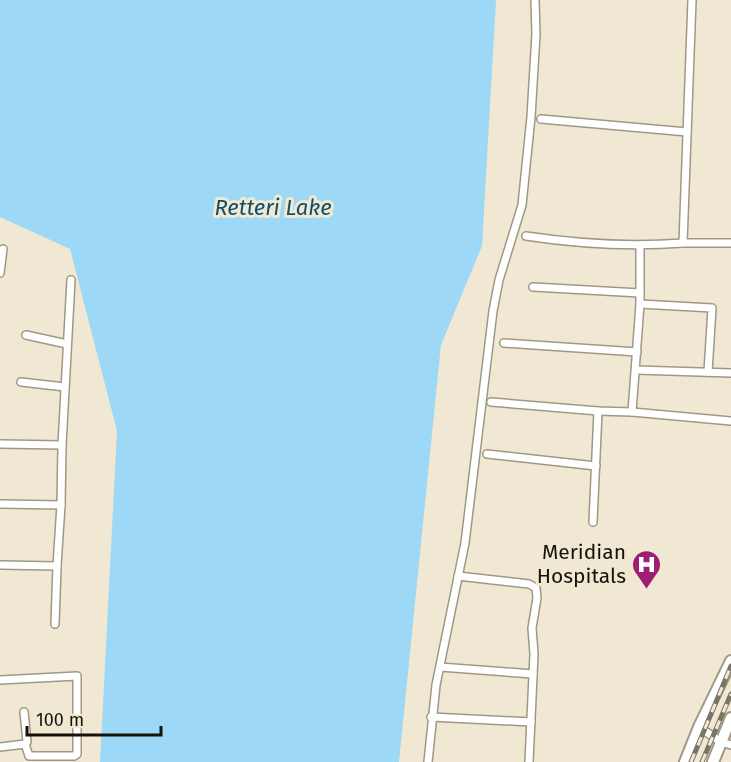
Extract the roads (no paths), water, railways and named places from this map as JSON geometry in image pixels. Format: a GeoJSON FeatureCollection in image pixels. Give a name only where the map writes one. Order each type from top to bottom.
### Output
{"type":"FeatureCollection","features":[{"type":"Feature","properties":{"kind":"main road"},"geometry":{"type":"LineString","coordinates":[[686,762],[699,727],[731,661]]}},
{"type":"Feature","properties":{"kind":"main road"},"geometry":{"type":"LineString","coordinates":[[713,762],[726,743],[731,718]]}},
{"type":"Feature","properties":{"kind":"street"},"geometry":{"type":"LineString","coordinates":[[428,762],[431,717],[465,543],[493,311],[499,280],[522,205],[526,177],[536,34],[535,0]]}},
{"type":"Feature","properties":{"kind":"street"},"geometry":{"type":"LineString","coordinates":[[683,243],[692,0]]}},
{"type":"Feature","properties":{"kind":"street"},"geometry":{"type":"LineString","coordinates":[[541,119],[687,132]]}},
{"type":"Feature","properties":{"kind":"street"},"geometry":{"type":"LineString","coordinates":[[526,236],[578,243],[640,246],[731,243]]}},
{"type":"Feature","properties":{"kind":"street"},"geometry":{"type":"LineString","coordinates":[[632,412],[640,304],[640,246]]}},
{"type":"Feature","properties":{"kind":"street"},"geometry":{"type":"LineString","coordinates":[[0,273],[3,249]]}},
{"type":"Feature","properties":{"kind":"street"},"geometry":{"type":"LineString","coordinates":[[55,624],[71,280]]}},
{"type":"Feature","properties":{"kind":"street"},"geometry":{"type":"LineString","coordinates":[[533,287],[640,293]]}},
{"type":"Feature","properties":{"kind":"street"},"geometry":{"type":"LineString","coordinates":[[640,304],[712,308],[708,372]]}},
{"type":"Feature","properties":{"kind":"street"},"geometry":{"type":"LineString","coordinates":[[26,335],[67,344]]}},
{"type":"Feature","properties":{"kind":"street"},"geometry":{"type":"LineString","coordinates":[[504,343],[637,352]]}},
{"type":"Feature","properties":{"kind":"street"},"geometry":{"type":"LineString","coordinates":[[636,370],[731,373]]}},
{"type":"Feature","properties":{"kind":"street"},"geometry":{"type":"LineString","coordinates":[[21,382],[65,387]]}},
{"type":"Feature","properties":{"kind":"street"},"geometry":{"type":"LineString","coordinates":[[491,402],[731,421]]}},
{"type":"Feature","properties":{"kind":"street"},"geometry":{"type":"LineString","coordinates":[[593,522],[598,411]]}},
{"type":"Feature","properties":{"kind":"street"},"geometry":{"type":"LineString","coordinates":[[0,444],[62,445]]}},
{"type":"Feature","properties":{"kind":"street"},"geometry":{"type":"LineString","coordinates":[[487,454],[596,466]]}},
{"type":"Feature","properties":{"kind":"street"},"geometry":{"type":"LineString","coordinates":[[0,504],[61,505]]}},
{"type":"Feature","properties":{"kind":"street"},"geometry":{"type":"LineString","coordinates":[[0,565],[57,566]]}},
{"type":"Feature","properties":{"kind":"street"},"geometry":{"type":"LineString","coordinates":[[458,576],[529,584],[536,588],[537,598],[531,628],[533,674],[529,762]]}},
{"type":"Feature","properties":{"kind":"street"},"geometry":{"type":"LineString","coordinates":[[440,667],[533,674]]}},
{"type":"Feature","properties":{"kind":"street"},"geometry":{"type":"LineString","coordinates":[[0,680],[77,676],[77,754],[74,756],[29,756],[25,744],[27,739],[24,712]]}},
{"type":"Feature","properties":{"kind":"street"},"geometry":{"type":"LineString","coordinates":[[431,717],[531,722]]}},
{"type":"Feature","properties":{"kind":"street"},"geometry":{"type":"LineString","coordinates":[[699,727],[726,743]]}},
{"type":"Feature","properties":{"kind":"street"},"geometry":{"type":"LineString","coordinates":[[0,747],[25,744]]}},
{"type":"Feature","properties":{"kind":"water","name":"Retteri Lake"},"geometry":{"type":"Polygon","coordinates":[[[0,0],[496,0],[482,246],[441,345],[399,762],[100,762],[117,431],[70,249],[0,217],[0,0]]]}},
{"type":"Feature","properties":{"kind":"railway"},"geometry":{"type":"LineString","coordinates":[[691,762],[731,666]]}},
{"type":"Feature","properties":{"kind":"railway"},"geometry":{"type":"LineString","coordinates":[[702,762],[731,694]]}},
{"type":"Feature","properties":{"kind":"place","name":"Meridian Hospitals"},"geometry":{"type":"Point","coordinates":[647,590]}}]}
